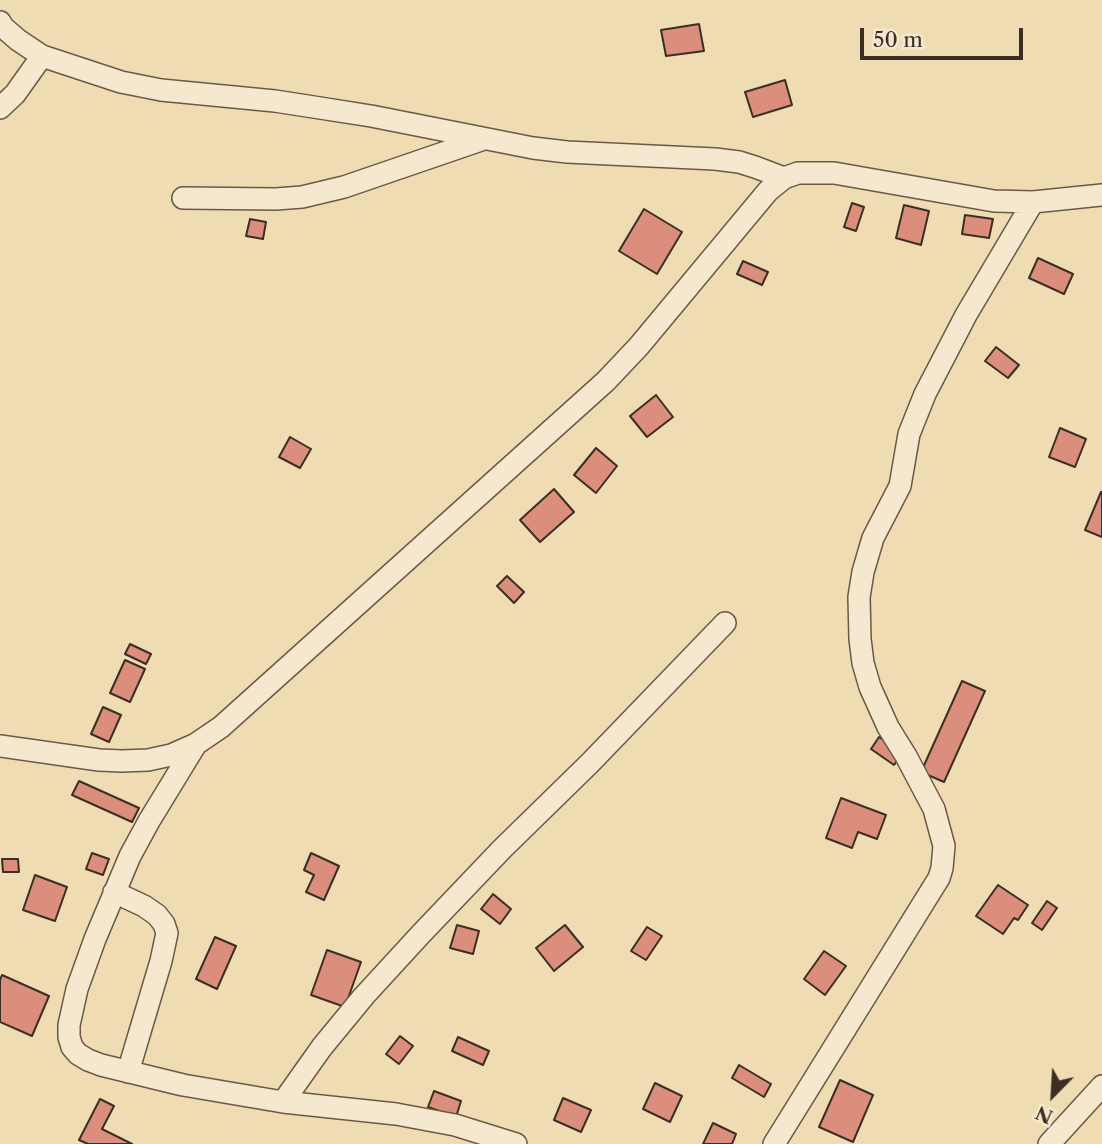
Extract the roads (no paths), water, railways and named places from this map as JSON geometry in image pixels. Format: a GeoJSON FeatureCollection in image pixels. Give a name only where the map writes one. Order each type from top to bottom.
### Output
{"type":"FeatureCollection","features":[{"type":"Feature","properties":{"kind":"street"},"geometry":{"type":"LineString","coordinates":[[0,22],[18,40],[42,56],[121,82],[161,90],[320,108],[533,148],[738,162],[784,177]]}},
{"type":"Feature","properties":{"kind":"street"},"geometry":{"type":"LineString","coordinates":[[0,108],[15,94],[42,56]]}},
{"type":"Feature","properties":{"kind":"street"},"geometry":{"type":"LineString","coordinates":[[183,198],[302,197],[344,187],[486,138]]}},
{"type":"Feature","properties":{"kind":"street"},"geometry":{"type":"LineString","coordinates":[[0,746],[122,761],[148,760],[171,755],[197,744],[221,727],[606,381],[639,346],[768,191],[784,177],[798,173],[834,173],[994,201],[1033,202],[1102,195]]}},
{"type":"Feature","properties":{"kind":"street"},"geometry":{"type":"LineString","coordinates":[[774,1144],[939,878],[942,868],[944,846],[934,809],[878,707],[863,663],[859,619],[861,585],[873,538],[900,486],[909,434],[925,394],[966,315],[1033,202]]}},
{"type":"Feature","properties":{"kind":"street"},"geometry":{"type":"LineString","coordinates":[[283,1102],[322,1047],[420,935],[725,623]]}},
{"type":"Feature","properties":{"kind":"street"},"geometry":{"type":"LineString","coordinates":[[197,744],[149,821],[114,892],[83,968],[72,1009],[69,1037],[72,1047],[88,1060],[183,1085],[283,1102],[408,1116],[455,1125],[516,1144]]}},
{"type":"Feature","properties":{"kind":"street"},"geometry":{"type":"LineString","coordinates":[[114,892],[157,915],[167,933],[128,1072]]}},
{"type":"Feature","properties":{"kind":"street"},"geometry":{"type":"LineString","coordinates":[[1049,1144],[1102,1086]]}}]}
